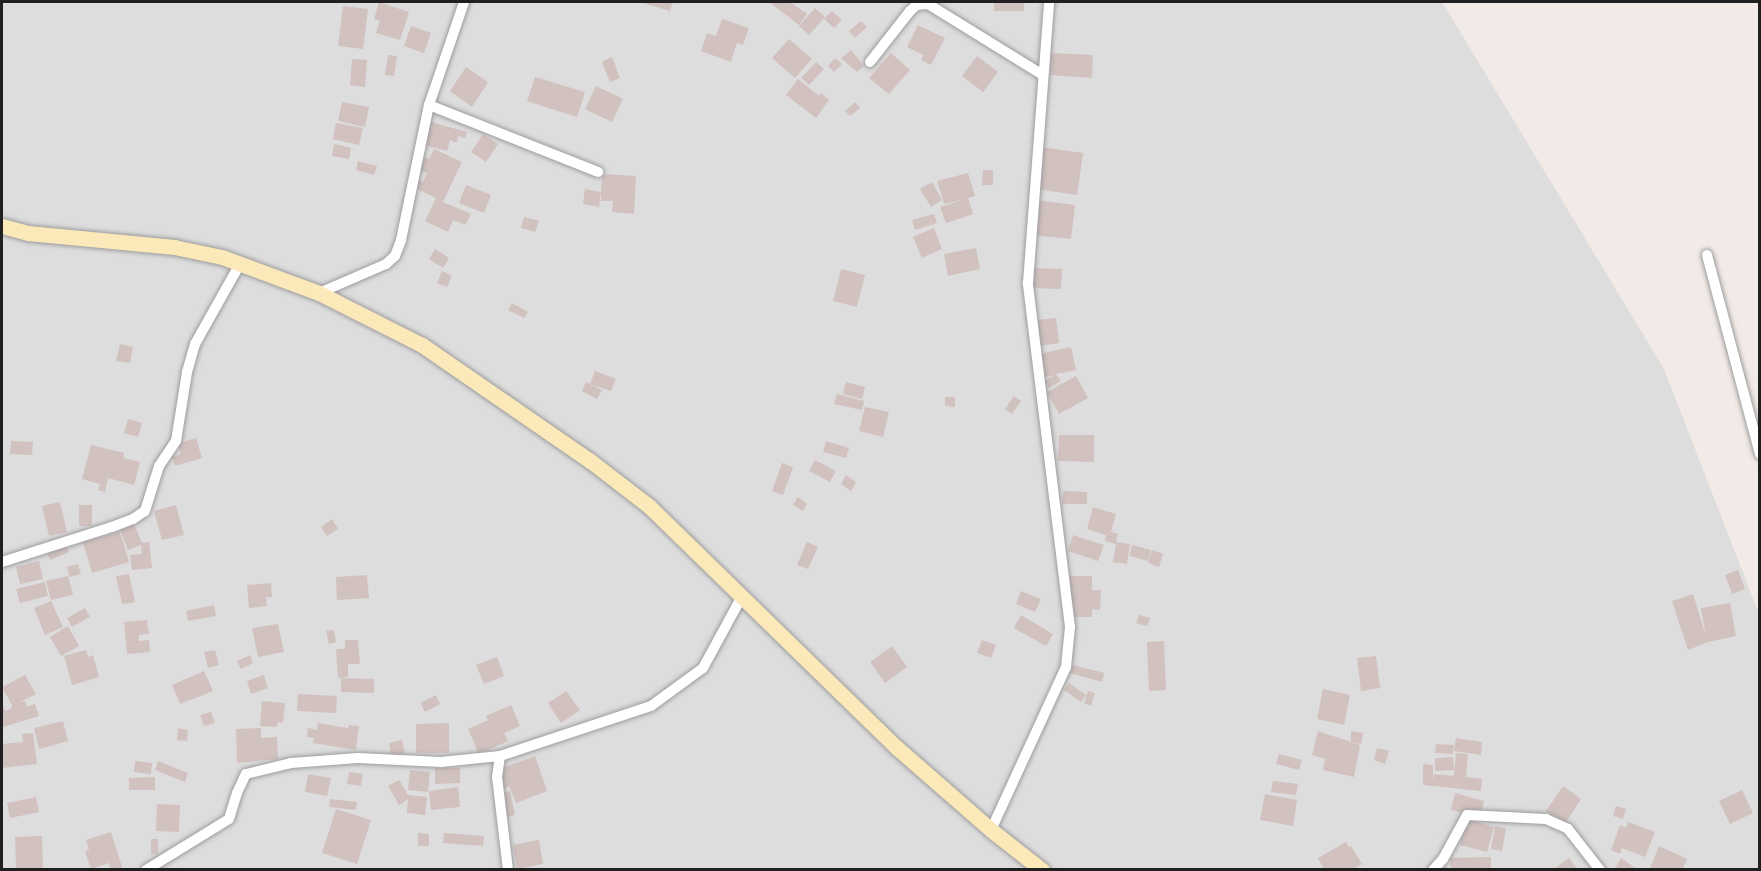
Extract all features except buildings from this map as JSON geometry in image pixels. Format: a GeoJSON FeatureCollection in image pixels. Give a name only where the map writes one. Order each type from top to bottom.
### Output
{"type":"FeatureCollection","features":[{"type":"Feature","properties":{"kind":"main road"},"geometry":{"type":"LineString","coordinates":[[2,226],[28,233],[174,247],[241,262],[319,293],[422,345],[589,460],[650,507],[896,747],[991,830],[1042,870]]}},
{"type":"Feature","properties":{"kind":"street"},"geometry":{"type":"LineString","coordinates":[[319,293],[386,264],[395,256],[401,240],[429,105],[464,2]]}},
{"type":"Feature","properties":{"kind":"street"},"geometry":{"type":"LineString","coordinates":[[991,830],[1066,667],[1070,627],[1028,283],[1049,2]]}},
{"type":"Feature","properties":{"kind":"street"},"geometry":{"type":"LineString","coordinates":[[870,62],[916,5],[928,4],[1043,75]]}},
{"type":"Feature","properties":{"kind":"street"},"geometry":{"type":"LineString","coordinates":[[429,105],[597,172]]}},
{"type":"Feature","properties":{"kind":"street"},"geometry":{"type":"LineString","coordinates":[[1707,255],[1760,454]]}},
{"type":"Feature","properties":{"kind":"street"},"geometry":{"type":"LineString","coordinates":[[2,562],[112,527],[146,511],[159,466],[176,441],[187,372],[195,344],[241,262]]}},
{"type":"Feature","properties":{"kind":"street"},"geometry":{"type":"LineString","coordinates":[[146,870],[229,819],[246,774],[291,763],[358,758],[441,762],[500,756],[651,706],[703,668],[741,598]]}},
{"type":"Feature","properties":{"kind":"street"},"geometry":{"type":"LineString","coordinates":[[500,756],[497,777],[508,870]]}},
{"type":"Feature","properties":{"kind":"street"},"geometry":{"type":"LineString","coordinates":[[1433,870],[1443,859],[1467,815],[1546,819],[1568,829],[1600,870]]}},
{"type":"Feature","properties":{"kind":"shaded area"},"geometry":{"type":"Polygon","coordinates":[[[2,2],[1442,2],[1664,369],[1759,614],[1759,869],[2,870],[2,2]]]}}]}
